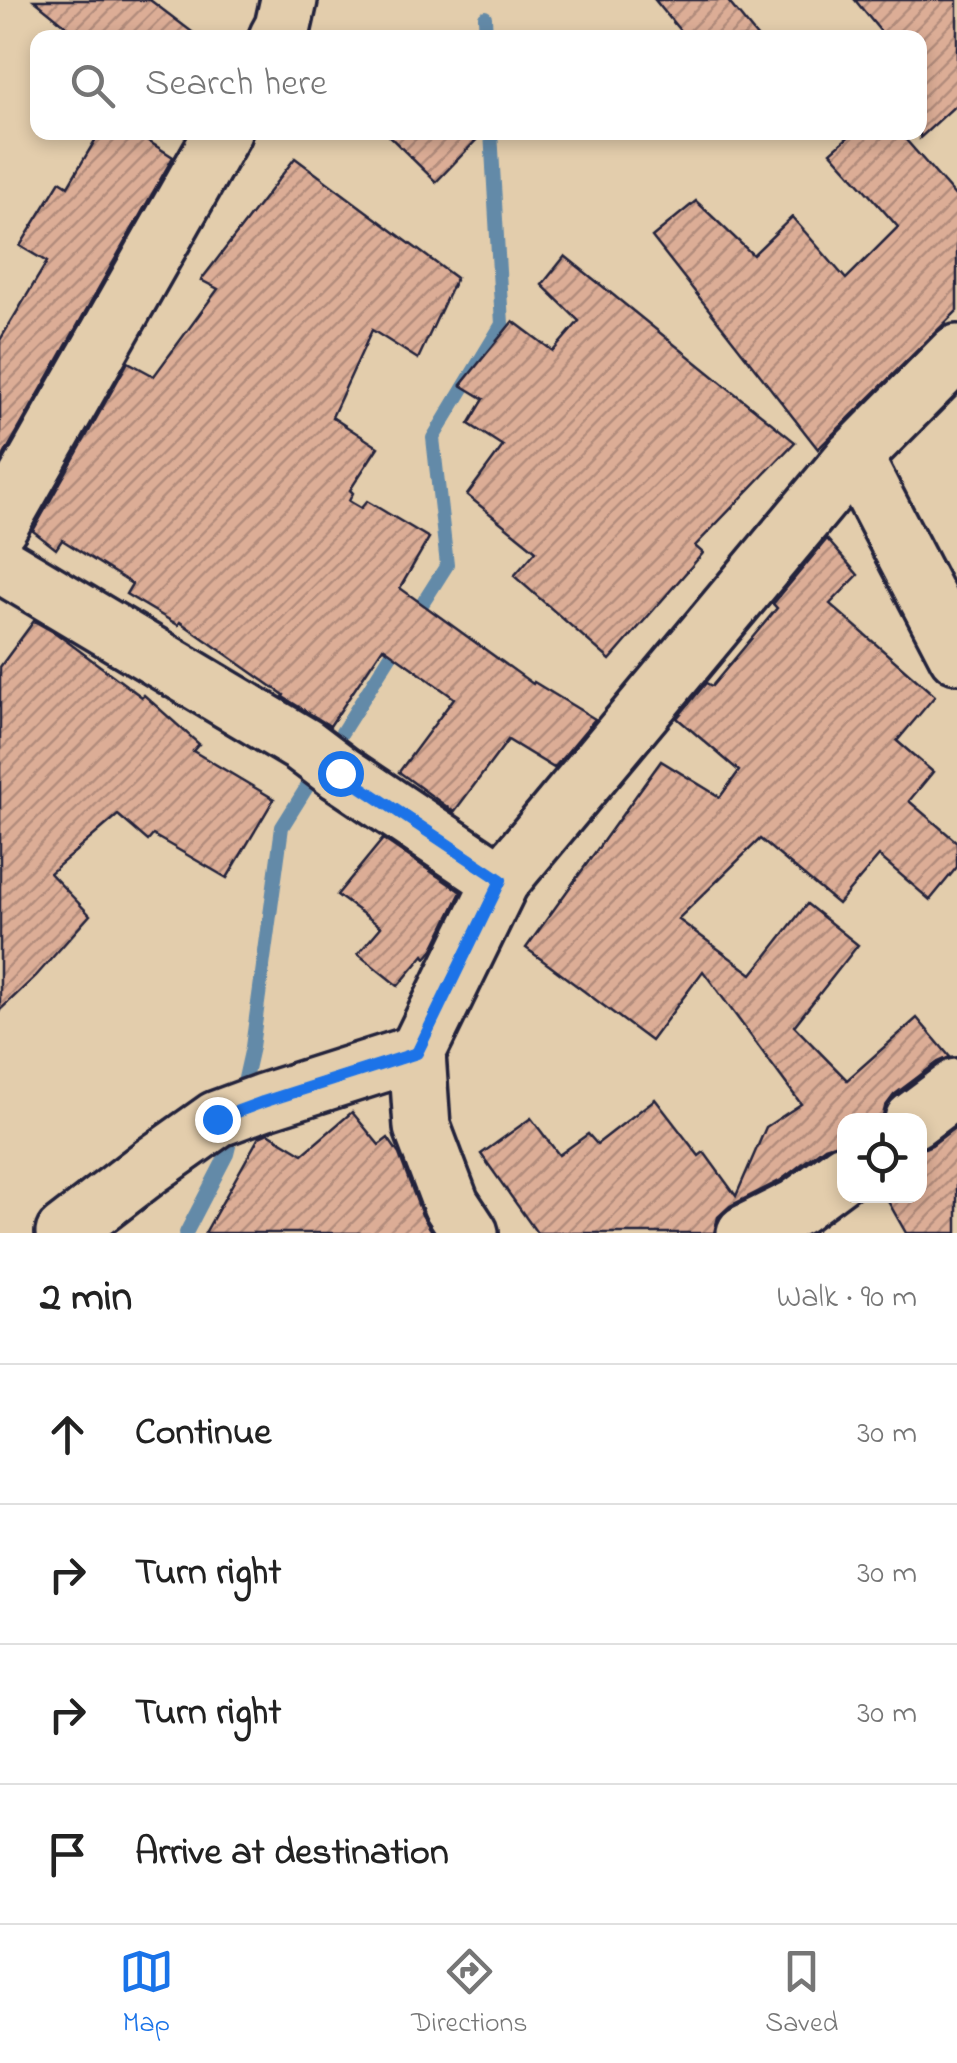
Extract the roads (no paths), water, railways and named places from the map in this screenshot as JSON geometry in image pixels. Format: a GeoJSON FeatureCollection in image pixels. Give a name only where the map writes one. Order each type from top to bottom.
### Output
{"type":"FeatureCollection","features":[{"type":"Feature","properties":{"kind":"street"},"geometry":{"type":"LineString","coordinates":[[282,30],[289,0]]}},
{"type":"Feature","properties":{"kind":"street"},"geometry":{"type":"LineString","coordinates":[[0,525],[219,140]]}},
{"type":"Feature","properties":{"kind":"street"},"geometry":{"type":"LineString","coordinates":[[470,1233],[452,1204],[422,1127],[417,1053],[501,880],[854,457],[957,354]]}},
{"type":"Feature","properties":{"kind":"street"},"geometry":{"type":"LineString","coordinates":[[854,457],[957,655]]}},
{"type":"Feature","properties":{"kind":"street"},"geometry":{"type":"LineString","coordinates":[[8,583],[322,759],[501,880]]}},
{"type":"Feature","properties":{"kind":"street"},"geometry":{"type":"LineString","coordinates":[[64,1233],[151,1166],[240,1111],[417,1053]]}},
{"type":"Feature","properties":{"kind":"street"},"geometry":{"type":"LineString","coordinates":[[922,1113],[957,1087]]}},
{"type":"Feature","properties":{"kind":"street"},"geometry":{"type":"LineString","coordinates":[[745,1233],[797,1207],[837,1177]]}},
{"type":"Feature","properties":{"kind":"waterway"},"geometry":{"type":"LineString","coordinates":[[485,17],[486,30]]}},
{"type":"Feature","properties":{"kind":"waterway"},"geometry":{"type":"LineString","coordinates":[[414,617],[447,565],[433,438],[502,324],[491,140]]}},
{"type":"Feature","properties":{"kind":"waterway"},"geometry":{"type":"LineString","coordinates":[[329,753],[400,640]]}},
{"type":"Feature","properties":{"kind":"waterway"},"geometry":{"type":"LineString","coordinates":[[241,1096],[252,1047],[282,827],[317,771]]}},
{"type":"Feature","properties":{"kind":"waterway"},"geometry":{"type":"LineString","coordinates":[[186,1233],[227,1154],[234,1126]]}}]}
